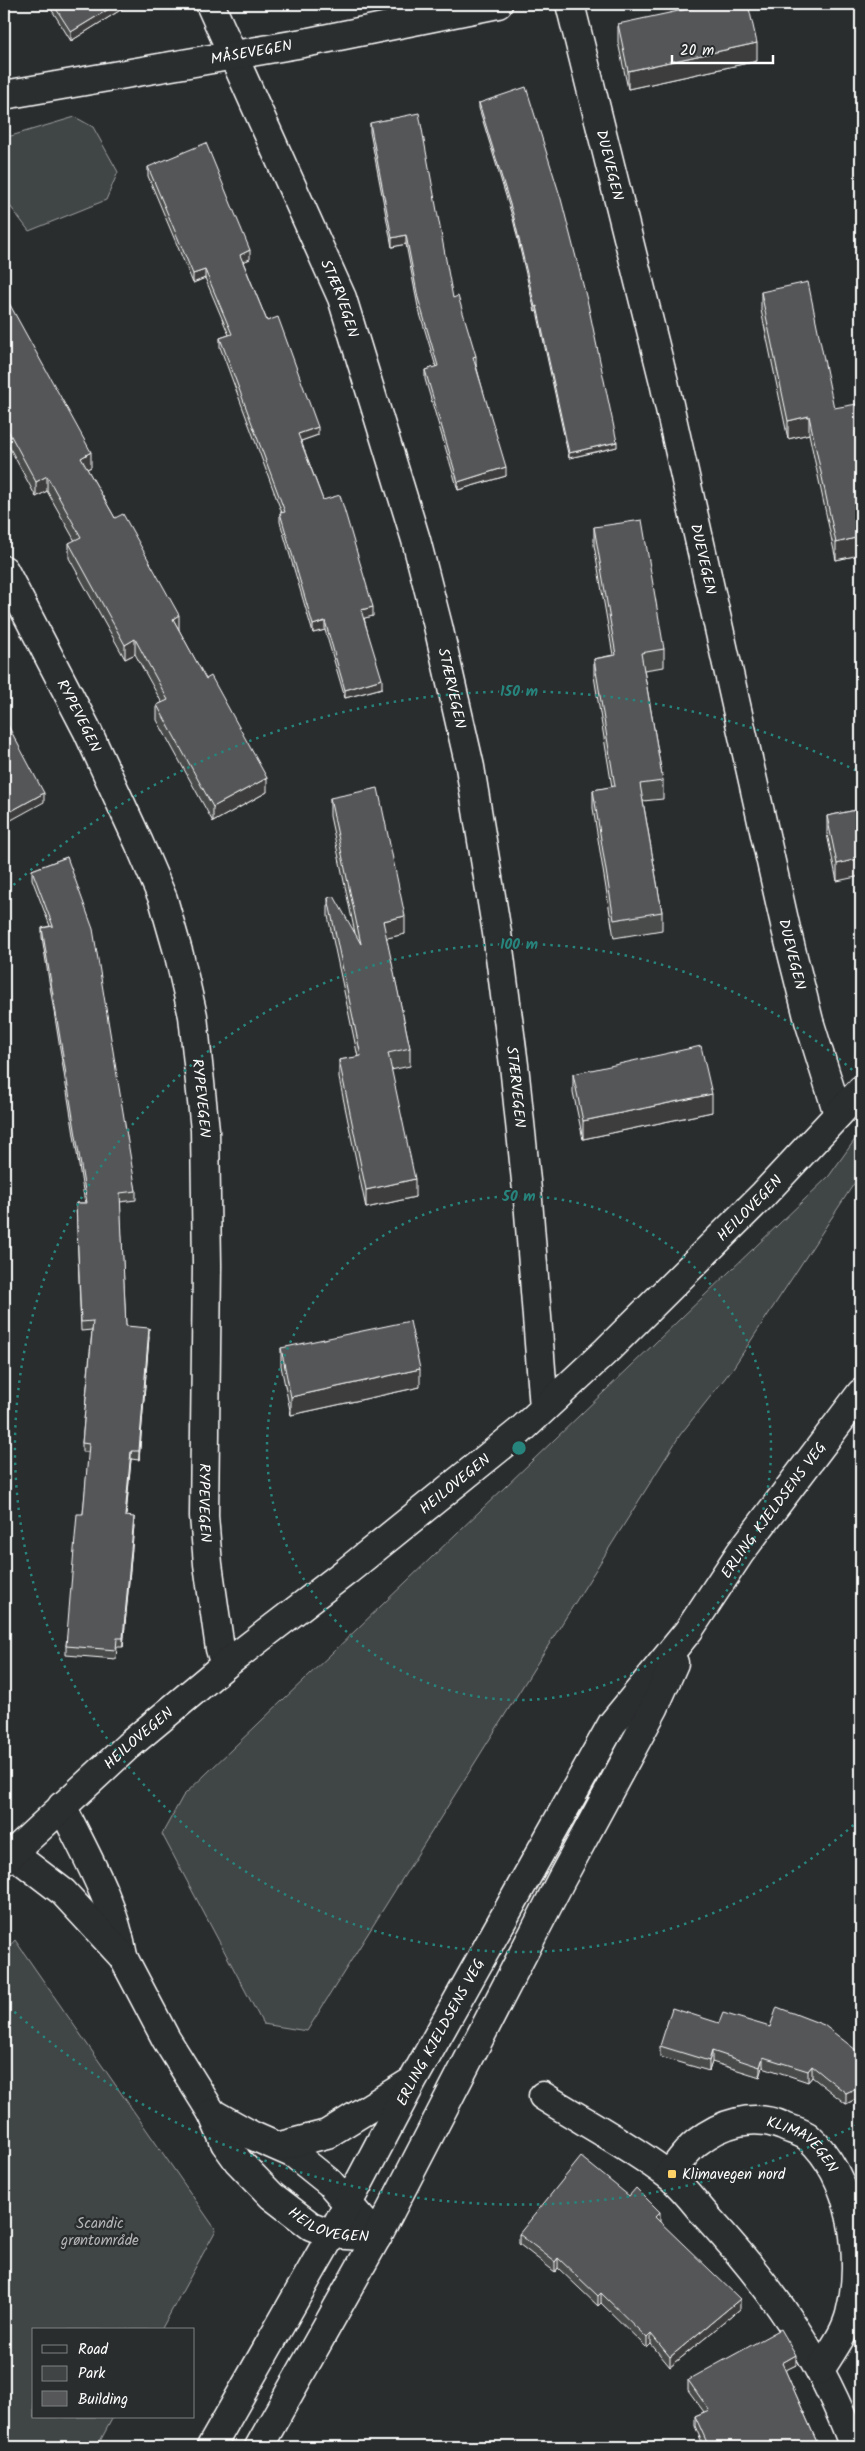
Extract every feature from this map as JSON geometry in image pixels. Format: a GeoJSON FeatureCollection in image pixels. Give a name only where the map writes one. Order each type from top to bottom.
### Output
{"type":"FeatureCollection","features":[{"type":"Feature","properties":{"kind":"main road","name":"STÆRVEGEN"},"geometry":{"type":"LineString","coordinates":[[210,4],[234,55],[250,96],[296,191],[342,298],[416,540],[438,626],[470,767],[497,933],[514,1064],[528,1200],[544,1408]]}},
{"type":"Feature","properties":{"kind":"main road","name":"MÅSEVEGEN"},"geometry":{"type":"LineString","coordinates":[[4,94],[234,55],[498,4]]}},
{"type":"Feature","properties":{"kind":"main road","name":"DUEVEGEN"},"geometry":{"type":"LineString","coordinates":[[570,4],[664,382],[786,930],[809,1021],[838,1114]]}},
{"type":"Feature","properties":{"kind":"main road","name":"RYPEVEGEN"},"geometry":{"type":"LineString","coordinates":[[4,570],[87,730],[140,843],[163,899],[179,955],[193,1016],[206,1130],[207,1265],[204,1516],[218,1640],[226,1665]]}},
{"type":"Feature","properties":{"kind":"main road","name":"HEILOVEGEN"},"geometry":{"type":"LineString","coordinates":[[377,2237],[332,2234],[312,2226],[263,2187],[238,2162],[225,2143],[212,2113],[166,2039],[123,1957],[63,1892],[8,1857],[128,1746],[226,1665],[453,1486],[544,1408],[607,1350],[762,1196],[861,1090]]}},
{"type":"Feature","properties":{"kind":"main road","name":"ERLING KJELDSENS VEG"},"geometry":{"type":"LineString","coordinates":[[211,2447],[332,2234],[412,2082],[612,1724],[689,1630],[740,1553],[861,1393]]}},
{"type":"Feature","properties":{"kind":"main road","name":"ERLING KJELDSENS VEG"},"geometry":{"type":"LineString","coordinates":[[258,2447],[377,2237],[561,1880],[654,1708],[689,1630]]}},
{"type":"Feature","properties":{"kind":"main road","name":"HEILOVEGEN"},"geometry":{"type":"LineString","coordinates":[[62,1806],[103,1891],[119,1931],[123,1957]]}},
{"type":"Feature","properties":{"kind":"main road"},"geometry":{"type":"LineString","coordinates":[[280,2146],[327,2134],[412,2082]]}},
{"type":"Feature","properties":{"kind":"main road"},"geometry":{"type":"LineString","coordinates":[[543,2096],[669,2175],[741,2254],[777,2300],[801,2335],[820,2370],[854,2447]]}},
{"type":"Feature","properties":{"kind":"main road","name":"HEILOVEGEN"},"geometry":{"type":"LineString","coordinates":[[212,2113],[253,2136],[280,2146],[294,2154],[330,2183],[377,2237]]}},
{"type":"Feature","properties":{"kind":"main road","name":"KLIMAVEGEN"},"geometry":{"type":"LineString","coordinates":[[669,2175],[695,2144],[727,2124],[750,2120],[771,2121],[807,2136],[835,2170],[845,2195],[851,2219],[856,2266],[851,2313],[844,2332],[820,2370]]}},
{"type":"Feature","properties":{"kind":"green space"},"geometry":{"type":"Polygon","coordinates":[[[75,117],[93,127],[118,172],[106,200],[29,231],[4,198],[4,138],[75,117]]]}},
{"type":"Feature","properties":{"kind":"green space"},"geometry":{"type":"Polygon","coordinates":[[[861,1131],[861,1173],[733,1368],[680,1435],[307,2031],[263,2024],[162,1834],[183,1796],[829,1176],[861,1131]]]}},
{"type":"Feature","properties":{"kind":"green space","name":"Scandic grøntområde"},"geometry":{"type":"Polygon","coordinates":[[[15,1940],[216,2230],[162,2328],[32,2328],[32,2418],[112,2418],[97,2447],[4,2447],[4,1952],[15,1940]]]}},
{"type":"Feature","properties":{"kind":"building"},"geometry":{"type":"Polygon","coordinates":[[[53,4],[117,4],[71,32],[53,4]]]}},
{"type":"Feature","properties":{"kind":"building"},"geometry":{"type":"Polygon","coordinates":[[[711,4],[748,4],[757,43],[628,71],[618,24],[711,4]]]}},
{"type":"Feature","properties":{"kind":"building"},"geometry":{"type":"Polygon","coordinates":[[[526,87],[561,199],[588,304],[617,442],[569,453],[537,306],[535,307],[513,214],[479,103],[526,87]]]}},
{"type":"Feature","properties":{"kind":"building"},"geometry":{"type":"Polygon","coordinates":[[[419,113],[453,298],[458,296],[476,356],[473,357],[506,467],[458,482],[425,370],[438,366],[418,298],[406,235],[392,238],[370,123],[419,113]]]}},
{"type":"Feature","properties":{"kind":"building"},"geometry":{"type":"Polygon","coordinates":[[[206,143],[250,250],[240,255],[267,321],[278,317],[318,427],[298,434],[323,500],[340,495],[373,607],[361,610],[382,679],[345,690],[325,621],[313,625],[280,513],[285,512],[220,338],[232,334],[205,270],[193,274],[148,167],[206,143]]]}},
{"type":"Feature","properties":{"kind":"building"},"geometry":{"type":"Polygon","coordinates":[[[808,282],[834,408],[857,404],[861,423],[861,547],[859,537],[836,543],[809,416],[788,421],[761,292],[808,282]]]}},
{"type":"Feature","properties":{"kind":"building"},"geometry":{"type":"Polygon","coordinates":[[[4,294],[91,452],[81,458],[115,518],[123,514],[179,615],[173,619],[206,679],[211,676],[267,778],[213,807],[157,705],[168,700],[135,639],[125,645],[69,543],[81,537],[47,476],[36,482],[4,423],[4,294]]]}},
{"type":"Feature","properties":{"kind":"building"},"geometry":{"type":"Polygon","coordinates":[[[642,520],[664,649],[641,653],[663,781],[640,784],[662,912],[614,920],[593,790],[615,786],[594,659],[616,655],[594,527],[642,520]]]}},
{"type":"Feature","properties":{"kind":"building"},"geometry":{"type":"Polygon","coordinates":[[[4,718],[44,793],[4,815],[4,718]]]}},
{"type":"Feature","properties":{"kind":"building"},"geometry":{"type":"Polygon","coordinates":[[[378,788],[405,916],[383,921],[410,1048],[388,1053],[415,1179],[366,1190],[339,1060],[361,1056],[328,898],[334,896],[361,944],[330,798],[378,788]]]}},
{"type":"Feature","properties":{"kind":"building"},"geometry":{"type":"Polygon","coordinates":[[[861,809],[861,858],[837,864],[827,816],[861,809]]]}},
{"type":"Feature","properties":{"kind":"building"},"geometry":{"type":"Polygon","coordinates":[[[67,857],[93,929],[136,1191],[120,1193],[126,1326],[149,1328],[139,1451],[131,1451],[125,1516],[134,1517],[123,1638],[117,1638],[116,1650],[66,1646],[77,1514],[83,1514],[89,1444],[82,1443],[93,1321],[81,1322],[76,1203],[87,1203],[42,928],[53,926],[32,870],[67,857]]]}},
{"type":"Feature","properties":{"kind":"building"},"geometry":{"type":"Polygon","coordinates":[[[701,1046],[712,1094],[583,1121],[573,1074],[701,1046]]]}},
{"type":"Feature","properties":{"kind":"building"},"geometry":{"type":"Polygon","coordinates":[[[410,1321],[420,1369],[291,1397],[281,1348],[410,1321]]]}},
{"type":"Feature","properties":{"kind":"building"},"geometry":{"type":"Polygon","coordinates":[[[777,2007],[824,2025],[861,2054],[861,2093],[858,2087],[846,2093],[812,2066],[808,2071],[763,2057],[760,2067],[712,2051],[709,2061],[660,2046],[672,2008],[719,2023],[723,2013],[770,2027],[777,2007]]]}},
{"type":"Feature","properties":{"kind":"building"},"geometry":{"type":"Polygon","coordinates":[[[581,2157],[629,2196],[636,2188],[660,2212],[655,2217],[740,2299],[670,2357],[651,2334],[647,2338],[601,2293],[598,2296],[558,2258],[555,2262],[519,2234],[581,2157]]]}},
{"type":"Feature","properties":{"kind":"building"},"geometry":{"type":"Polygon","coordinates":[[[781,2329],[796,2355],[782,2363],[819,2447],[709,2447],[695,2416],[709,2410],[688,2380],[781,2329]]]}},
{"type":"Feature","properties":{"kind":"place","name":"Klimavegen nord"},"geometry":{"type":"Point","coordinates":[672,2174]}}]}
